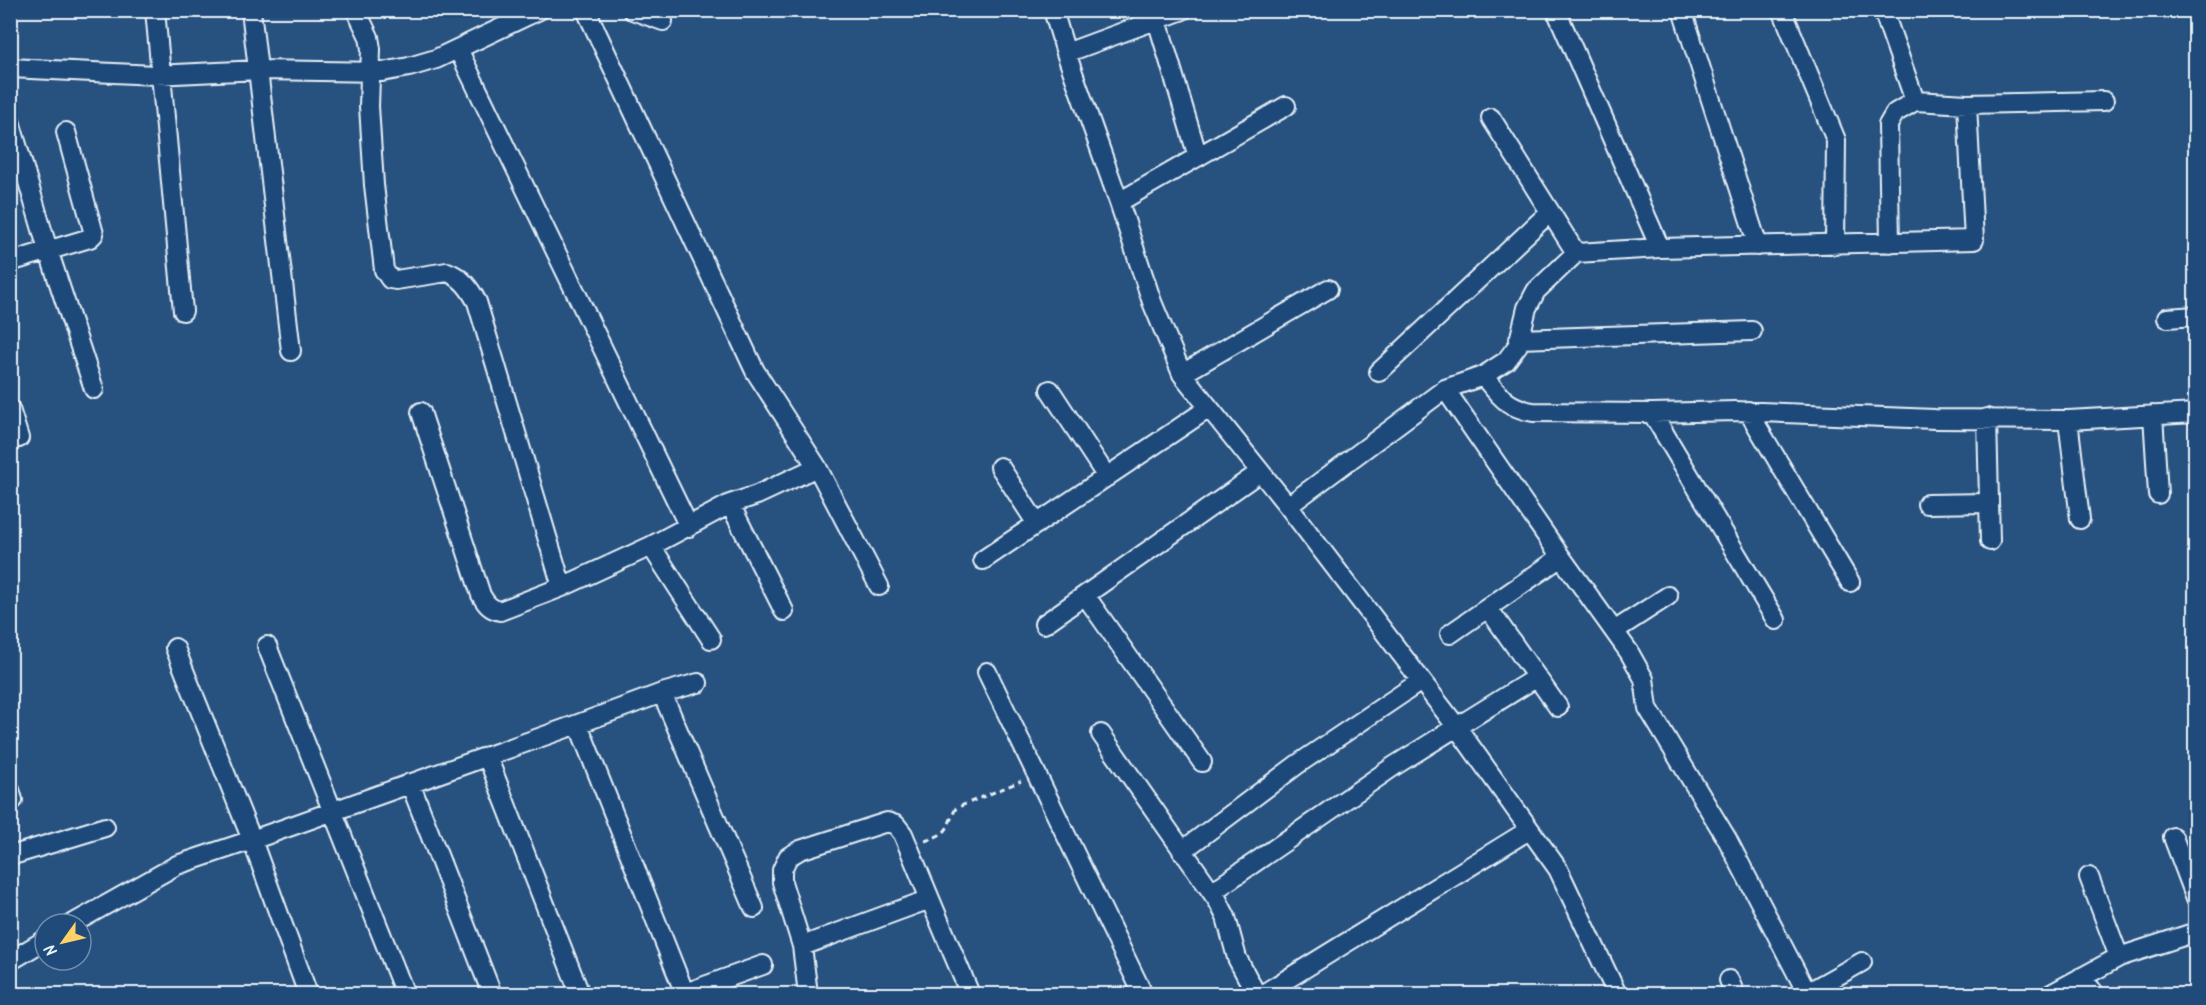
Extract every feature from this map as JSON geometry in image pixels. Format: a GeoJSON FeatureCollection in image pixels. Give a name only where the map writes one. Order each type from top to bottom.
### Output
{"type":"FeatureCollection","features":[{"type":"Feature","properties":{"kind":"street"},"geometry":{"type":"LineString","coordinates":[[155,10],[183,311]]}},
{"type":"Feature","properties":{"kind":"street"},"geometry":{"type":"LineString","coordinates":[[251,10],[291,351]]}},
{"type":"Feature","properties":{"kind":"street"},"geometry":{"type":"LineString","coordinates":[[356,10],[369,37],[371,49],[369,106],[374,185],[384,270],[390,279],[396,280],[447,272],[455,274],[471,291],[477,302],[562,587]]}},
{"type":"Feature","properties":{"kind":"street"},"geometry":{"type":"LineString","coordinates":[[10,68],[162,74],[259,70],[371,72],[409,67],[458,49],[539,10]]}},
{"type":"Feature","properties":{"kind":"street"},"geometry":{"type":"LineString","coordinates":[[586,10],[754,371],[817,467],[879,586]]}},
{"type":"Feature","properties":{"kind":"street"},"geometry":{"type":"LineString","coordinates":[[632,10],[663,21]]}},
{"type":"Feature","properties":{"kind":"street"},"geometry":{"type":"LineString","coordinates":[[1053,10],[1065,53],[1119,202],[1152,302],[1182,374],[1288,506],[1456,726],[1558,869],[1617,994]]}},
{"type":"Feature","properties":{"kind":"street"},"geometry":{"type":"LineString","coordinates":[[1065,53],[1155,15],[1183,10]]}},
{"type":"Feature","properties":{"kind":"street"},"geometry":{"type":"LineString","coordinates":[[1556,10],[1660,248]]}},
{"type":"Feature","properties":{"kind":"street"},"geometry":{"type":"LineString","coordinates":[[1682,10],[1758,246]]}},
{"type":"Feature","properties":{"kind":"street"},"geometry":{"type":"LineString","coordinates":[[1782,10],[1836,140],[1835,244]]}},
{"type":"Feature","properties":{"kind":"street"},"geometry":{"type":"LineString","coordinates":[[1883,10],[1915,101]]}},
{"type":"Feature","properties":{"kind":"street"},"geometry":{"type":"LineString","coordinates":[[1155,15],[1198,157]]}},
{"type":"Feature","properties":{"kind":"street"},"geometry":{"type":"LineString","coordinates":[[458,49],[689,527]]}},
{"type":"Feature","properties":{"kind":"street"},"geometry":{"type":"LineString","coordinates":[[1890,243],[1888,125],[1895,113],[1915,101],[1967,104],[2104,101]]}},
{"type":"Feature","properties":{"kind":"street"},"geometry":{"type":"LineString","coordinates":[[1288,506],[1445,388],[1483,376],[1506,361],[1518,345],[1527,308],[1536,291],[1576,253],[1660,248],[1974,240],[1967,104]]}},
{"type":"Feature","properties":{"kind":"street"},"geometry":{"type":"LineString","coordinates":[[1119,202],[1286,106]]}},
{"type":"Feature","properties":{"kind":"street"},"geometry":{"type":"LineString","coordinates":[[1491,118],[1576,253]]}},
{"type":"Feature","properties":{"kind":"street"},"geometry":{"type":"LineString","coordinates":[[10,121],[48,250],[94,389]]}},
{"type":"Feature","properties":{"kind":"street"},"geometry":{"type":"LineString","coordinates":[[10,262],[90,238],[94,234],[66,132]]}},
{"type":"Feature","properties":{"kind":"street"},"geometry":{"type":"LineString","coordinates":[[1379,372],[1549,213]]}},
{"type":"Feature","properties":{"kind":"street"},"geometry":{"type":"LineString","coordinates":[[1182,374],[1328,289]]}},
{"type":"Feature","properties":{"kind":"street"},"geometry":{"type":"LineString","coordinates":[[2167,318],[2196,316]]}},
{"type":"Feature","properties":{"kind":"street"},"geometry":{"type":"LineString","coordinates":[[1519,339],[1752,332]]}},
{"type":"Feature","properties":{"kind":"street"},"geometry":{"type":"LineString","coordinates":[[1483,376],[1502,399],[1516,409],[1533,412],[1748,411],[1935,419],[2068,420],[2196,413]]}},
{"type":"Feature","properties":{"kind":"street"},"geometry":{"type":"LineString","coordinates":[[1445,388],[1629,652],[1644,680],[1648,708],[1727,839],[1806,994],[1862,962]]}},
{"type":"Feature","properties":{"kind":"street"},"geometry":{"type":"LineString","coordinates":[[1050,390],[1107,477]]}},
{"type":"Feature","properties":{"kind":"street"},"geometry":{"type":"LineString","coordinates":[[983,560],[1209,408]]}},
{"type":"Feature","properties":{"kind":"street"},"geometry":{"type":"LineString","coordinates":[[10,410],[19,438]]}},
{"type":"Feature","properties":{"kind":"street"},"geometry":{"type":"LineString","coordinates":[[1748,411],[1850,582]]}},
{"type":"Feature","properties":{"kind":"street"},"geometry":{"type":"LineString","coordinates":[[421,412],[481,595],[492,609],[500,611],[562,587],[651,546],[730,504],[757,495],[817,467]]}},
{"type":"Feature","properties":{"kind":"street"},"geometry":{"type":"LineString","coordinates":[[1652,413],[1776,620]]}},
{"type":"Feature","properties":{"kind":"street"},"geometry":{"type":"LineString","coordinates":[[2153,415],[2158,494]]}},
{"type":"Feature","properties":{"kind":"street"},"geometry":{"type":"LineString","coordinates":[[1988,418],[1990,541]]}},
{"type":"Feature","properties":{"kind":"street"},"geometry":{"type":"LineString","coordinates":[[2068,420],[2080,519]]}},
{"type":"Feature","properties":{"kind":"street"},"geometry":{"type":"LineString","coordinates":[[1000,467],[1037,524]]}},
{"type":"Feature","properties":{"kind":"street"},"geometry":{"type":"LineString","coordinates":[[1044,624],[1260,472]]}},
{"type":"Feature","properties":{"kind":"street"},"geometry":{"type":"LineString","coordinates":[[1927,504],[1989,503]]}},
{"type":"Feature","properties":{"kind":"street"},"geometry":{"type":"LineString","coordinates":[[730,504],[784,611]]}},
{"type":"Feature","properties":{"kind":"street"},"geometry":{"type":"LineString","coordinates":[[651,546],[711,639]]}},
{"type":"Feature","properties":{"kind":"street"},"geometry":{"type":"LineString","coordinates":[[1450,634],[1561,557]]}},
{"type":"Feature","properties":{"kind":"street"},"geometry":{"type":"LineString","coordinates":[[1085,595],[1202,762]]}},
{"type":"Feature","properties":{"kind":"street"},"geometry":{"type":"LineString","coordinates":[[1614,631],[1668,596]]}},
{"type":"Feature","properties":{"kind":"street"},"geometry":{"type":"LineString","coordinates":[[1488,608],[1558,707]]}},
{"type":"Feature","properties":{"kind":"street"},"geometry":{"type":"LineString","coordinates":[[267,646],[405,994]]}},
{"type":"Feature","properties":{"kind":"street"},"geometry":{"type":"LineString","coordinates":[[175,648],[252,840],[308,994]]}},
{"type":"Feature","properties":{"kind":"street"},"geometry":{"type":"LineString","coordinates":[[987,672],[1143,994]]}},
{"type":"Feature","properties":{"kind":"street"},"geometry":{"type":"LineString","coordinates":[[1212,892],[1394,766],[1537,677]]}},
{"type":"Feature","properties":{"kind":"street"},"geometry":{"type":"LineString","coordinates":[[1182,851],[1298,764],[1421,681]]}},
{"type":"Feature","properties":{"kind":"street"},"geometry":{"type":"LineString","coordinates":[[93,912],[177,865],[662,693],[698,683]]}},
{"type":"Feature","properties":{"kind":"street"},"geometry":{"type":"LineString","coordinates":[[662,693],[754,908]]}},
{"type":"Feature","properties":{"kind":"street"},"geometry":{"type":"LineString","coordinates":[[578,724],[685,994],[763,965]]}},
{"type":"Feature","properties":{"kind":"street"},"geometry":{"type":"LineString","coordinates":[[1101,735],[1212,892],[1226,917],[1238,958],[1256,994]]}},
{"type":"Feature","properties":{"kind":"street"},"geometry":{"type":"LineString","coordinates":[[487,756],[580,994]]}},
{"type":"Feature","properties":{"kind":"street"},"geometry":{"type":"LineString","coordinates":[[410,783],[492,994]]}},
{"type":"Feature","properties":{"kind":"street"},"geometry":{"type":"LineString","coordinates":[[808,994],[802,946],[782,882],[782,870],[789,857],[800,850],[886,822],[896,825],[903,834],[970,994]]}},
{"type":"Feature","properties":{"kind":"street"},"geometry":{"type":"LineString","coordinates":[[10,856],[105,827]]}},
{"type":"Feature","properties":{"kind":"street"},"geometry":{"type":"LineString","coordinates":[[1263,994],[1529,830]]}},
{"type":"Feature","properties":{"kind":"street"},"geometry":{"type":"LineString","coordinates":[[2173,837],[2196,898]]}},
{"type":"Feature","properties":{"kind":"street"},"geometry":{"type":"LineString","coordinates":[[2089,878],[2119,957]]}},
{"type":"Feature","properties":{"kind":"street"},"geometry":{"type":"LineString","coordinates":[[802,946],[930,899]]}},
{"type":"Feature","properties":{"kind":"street"},"geometry":{"type":"LineString","coordinates":[[2051,994],[2119,957],[2196,932]]}},
{"type":"Feature","properties":{"kind":"street"},"geometry":{"type":"LineString","coordinates":[[10,961],[33,947]]}},
{"type":"Feature","properties":{"kind":"street"},"geometry":{"type":"LineString","coordinates":[[2081,977],[2095,994]]}},
{"type":"Feature","properties":{"kind":"path"},"geometry":{"type":"LineString","coordinates":[[908,847],[944,834],[949,828],[956,808],[1036,775]]}}]}
